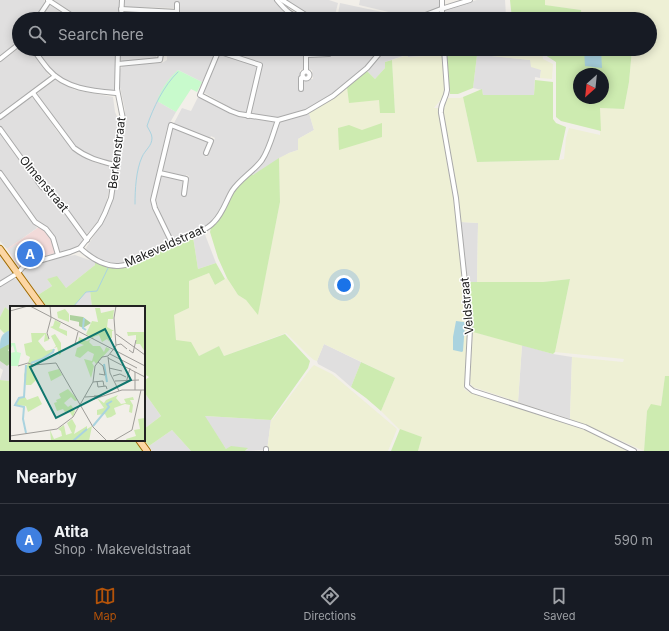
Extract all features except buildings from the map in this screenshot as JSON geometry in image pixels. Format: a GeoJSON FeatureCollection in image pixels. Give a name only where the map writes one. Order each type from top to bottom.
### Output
{"type":"FeatureCollection","features":[{"type":"Feature","properties":{"kind":"main road"},"geometry":{"type":"LineString","coordinates":[[0,249],[41,306]]}},
{"type":"Feature","properties":{"kind":"main road"},"geometry":{"type":"LineString","coordinates":[[140,441],[147,451]]}},
{"type":"Feature","properties":{"kind":"street"},"geometry":{"type":"LineString","coordinates":[[41,12],[48,0],[66,12]]}},
{"type":"Feature","properties":{"kind":"street"},"geometry":{"type":"LineString","coordinates":[[122,0],[122,12]]}},
{"type":"Feature","properties":{"kind":"street"},"geometry":{"type":"LineString","coordinates":[[277,0],[288,12]]}},
{"type":"Feature","properties":{"kind":"street"},"geometry":{"type":"LineString","coordinates":[[282,0],[301,12]]}},
{"type":"Feature","properties":{"kind":"street"},"geometry":{"type":"LineString","coordinates":[[441,12],[442,0]]}},
{"type":"Feature","properties":{"kind":"street"},"geometry":{"type":"LineString","coordinates":[[433,12],[470,0]]}},
{"type":"Feature","properties":{"kind":"street"},"geometry":{"type":"LineString","coordinates":[[122,9],[177,12],[177,4]]}},
{"type":"Feature","properties":{"kind":"street"},"geometry":{"type":"LineString","coordinates":[[0,59],[12,50]]}},
{"type":"Feature","properties":{"kind":"street"},"geometry":{"type":"LineString","coordinates":[[38,56],[48,70],[69,85],[78,88],[117,93]]}},
{"type":"Feature","properties":{"kind":"street","name":"Berkenstraat"},"geometry":{"type":"LineString","coordinates":[[80,248],[88,240],[102,218],[111,198],[123,119],[117,93],[118,56]]}},
{"type":"Feature","properties":{"kind":"street"},"geometry":{"type":"LineString","coordinates":[[118,64],[160,60],[161,56]]}},
{"type":"Feature","properties":{"kind":"street"},"geometry":{"type":"LineString","coordinates":[[216,56],[200,94],[231,111],[248,116],[278,120],[306,112],[333,96],[367,68],[377,56]]}},
{"type":"Feature","properties":{"kind":"street"},"geometry":{"type":"LineString","coordinates":[[231,56],[260,65],[248,116]]}},
{"type":"Feature","properties":{"kind":"street"},"geometry":{"type":"LineString","coordinates":[[301,89],[301,78],[307,78],[309,76],[309,73],[306,71],[306,56]]}},
{"type":"Feature","properties":{"kind":"street","name":"Veldstraat"},"geometry":{"type":"LineString","coordinates":[[445,56],[447,90],[441,106],[441,113],[456,198],[470,329],[467,386],[473,391],[585,427],[634,451]]}},
{"type":"Feature","properties":{"kind":"street"},"geometry":{"type":"LineString","coordinates":[[0,117],[55,76]]}},
{"type":"Feature","properties":{"kind":"street"},"geometry":{"type":"LineString","coordinates":[[33,93],[74,148],[93,160],[115,165]]}},
{"type":"Feature","properties":{"kind":"street","name":"Makeveldstraat"},"geometry":{"type":"LineString","coordinates":[[80,248],[86,254],[104,264],[113,267],[129,265],[172,243],[207,229],[223,210],[235,187],[262,160],[278,120]]}},
{"type":"Feature","properties":{"kind":"street"},"geometry":{"type":"LineString","coordinates":[[172,243],[155,208],[153,200],[171,125],[211,141],[206,153]]}},
{"type":"Feature","properties":{"kind":"street","name":"Olmenstraat"},"geometry":{"type":"LineString","coordinates":[[0,129],[42,187],[58,200],[88,240]]}},
{"type":"Feature","properties":{"kind":"street"},"geometry":{"type":"LineString","coordinates":[[0,173],[35,222],[44,227],[50,234],[55,242],[58,255]]}},
{"type":"Feature","properties":{"kind":"street"},"geometry":{"type":"LineString","coordinates":[[160,173],[186,179],[184,194]]}},
{"type":"Feature","properties":{"kind":"street"},"geometry":{"type":"LineString","coordinates":[[0,284],[18,273],[23,267],[80,248]]}},
{"type":"Feature","properties":{"kind":"shaded area"},"geometry":{"type":"Polygon","coordinates":[[[0,0],[44,0],[45,3],[39,12],[12,12],[12,47],[0,56],[0,0]]]}},
{"type":"Feature","properties":{"kind":"shaded area"},"geometry":{"type":"Polygon","coordinates":[[[53,0],[120,0],[119,12],[71,12],[53,0]]]}},
{"type":"Feature","properties":{"kind":"shaded area"},"geometry":{"type":"Polygon","coordinates":[[[123,0],[274,0],[286,12],[179,12],[180,8],[124,7],[123,0]]]}},
{"type":"Feature","properties":{"kind":"shaded area"},"geometry":{"type":"Polygon","coordinates":[[[286,0],[329,0],[338,3],[336,12],[305,12],[286,0]]]}},
{"type":"Feature","properties":{"kind":"shaded area"},"geometry":{"type":"Polygon","coordinates":[[[360,0],[440,0],[439,8],[429,12],[389,12],[359,5],[360,0]]]}},
{"type":"Feature","properties":{"kind":"shaded area"},"geometry":{"type":"Polygon","coordinates":[[[477,0],[505,0],[506,12],[443,12],[443,10],[477,0]]]}},
{"type":"Feature","properties":{"kind":"shaded area"},"geometry":{"type":"Polygon","coordinates":[[[340,3],[383,12],[338,12],[340,3]]]}},
{"type":"Feature","properties":{"kind":"shaded area"},"geometry":{"type":"Polygon","coordinates":[[[49,5],[51,5],[62,12],[44,12],[49,5]]]}},
{"type":"Feature","properties":{"kind":"shaded area"},"geometry":{"type":"Polygon","coordinates":[[[12,53],[12,56],[36,56],[50,77],[0,115],[0,62],[12,53]]]}},
{"type":"Feature","properties":{"kind":"shaded area"},"geometry":{"type":"Polygon","coordinates":[[[41,56],[116,56],[114,90],[105,91],[81,87],[60,77],[51,69],[41,56]]]}},
{"type":"Feature","properties":{"kind":"shaded area"},"geometry":{"type":"Polygon","coordinates":[[[120,56],[156,56],[156,58],[153,59],[123,62],[120,60],[120,56]]]}},
{"type":"Feature","properties":{"kind":"shaded area"},"geometry":{"type":"Polygon","coordinates":[[[215,56],[202,82],[178,70],[157,101],[176,112],[167,128],[153,194],[154,209],[169,242],[132,262],[122,264],[103,262],[89,253],[86,248],[104,220],[113,196],[125,121],[125,110],[118,78],[119,71],[123,65],[162,63],[167,60],[167,57],[215,56]]]}},
{"type":"Feature","properties":{"kind":"shaded area"},"geometry":{"type":"Polygon","coordinates":[[[219,56],[224,56],[256,65],[258,68],[246,113],[238,112],[203,92],[219,56]]]}},
{"type":"Feature","properties":{"kind":"shaded area"},"geometry":{"type":"Polygon","coordinates":[[[240,56],[305,56],[304,69],[300,70],[300,89],[303,80],[313,79],[312,70],[307,69],[307,59],[309,56],[374,56],[361,71],[326,98],[306,110],[278,118],[256,115],[252,114],[251,112],[262,63],[240,56]]]}},
{"type":"Feature","properties":{"kind":"shaded area"},"geometry":{"type":"Polygon","coordinates":[[[379,56],[403,56],[385,62],[385,68],[375,79],[366,70],[379,56]]]}},
{"type":"Feature","properties":{"kind":"shaded area"},"geometry":{"type":"Polygon","coordinates":[[[477,56],[531,60],[541,70],[540,78],[535,77],[534,95],[483,95],[482,90],[473,88],[477,56]]]}},
{"type":"Feature","properties":{"kind":"shaded area"},"geometry":{"type":"Polygon","coordinates":[[[56,79],[75,90],[113,97],[115,112],[120,123],[114,163],[93,158],[75,147],[37,94],[56,79]]]}},
{"type":"Feature","properties":{"kind":"shaded area"},"geometry":{"type":"Polygon","coordinates":[[[31,97],[36,100],[57,131],[76,153],[96,163],[112,166],[111,182],[105,208],[98,221],[87,234],[84,233],[59,198],[42,183],[0,126],[0,120],[31,97]]]}},
{"type":"Feature","properties":{"kind":"shaded area"},"geometry":{"type":"Polygon","coordinates":[[[198,97],[232,114],[274,123],[260,161],[234,185],[221,211],[208,226],[173,241],[159,211],[156,199],[161,176],[164,175],[184,180],[185,183],[182,195],[184,196],[189,176],[186,175],[186,177],[165,172],[163,170],[171,130],[174,129],[208,142],[204,155],[207,157],[215,138],[211,136],[210,138],[175,125],[174,123],[182,108],[191,111],[198,97]]]}},
{"type":"Feature","properties":{"kind":"shaded area"},"geometry":{"type":"Polygon","coordinates":[[[309,113],[314,130],[298,139],[298,150],[289,153],[253,175],[249,174],[261,162],[279,122],[282,119],[309,113]]]}},
{"type":"Feature","properties":{"kind":"shaded area"},"geometry":{"type":"Polygon","coordinates":[[[0,133],[42,191],[58,204],[83,238],[82,243],[67,251],[60,252],[56,240],[45,225],[37,222],[0,172],[0,133]]]}},
{"type":"Feature","properties":{"kind":"shaded area"},"geometry":{"type":"Polygon","coordinates":[[[0,176],[37,228],[7,249],[0,241],[0,176]]]}},
{"type":"Feature","properties":{"kind":"shaded area"},"geometry":{"type":"Polygon","coordinates":[[[461,222],[478,223],[477,283],[467,282],[461,222]]]}},
{"type":"Feature","properties":{"kind":"shaded area"},"geometry":{"type":"Polygon","coordinates":[[[39,227],[43,228],[54,243],[55,253],[19,267],[7,249],[39,227]]]}},
{"type":"Feature","properties":{"kind":"shaded area"},"geometry":{"type":"Polygon","coordinates":[[[204,232],[216,263],[198,269],[193,237],[204,232]]]}},
{"type":"Feature","properties":{"kind":"shaded area"},"geometry":{"type":"Polygon","coordinates":[[[16,244],[28,259],[19,265],[8,250],[16,244]]]}},
{"type":"Feature","properties":{"kind":"shaded area"},"geometry":{"type":"Polygon","coordinates":[[[0,253],[38,306],[10,306],[10,311],[5,307],[0,317],[0,286],[11,279],[17,279],[13,273],[0,282],[0,253]]]}},
{"type":"Feature","properties":{"kind":"shaded area"},"geometry":{"type":"Polygon","coordinates":[[[75,255],[95,262],[95,265],[66,288],[47,279],[52,286],[38,295],[23,274],[26,269],[36,263],[75,255]]]}},
{"type":"Feature","properties":{"kind":"shaded area"},"geometry":{"type":"Polygon","coordinates":[[[90,291],[92,306],[74,306],[86,292],[90,291]]]}},
{"type":"Feature","properties":{"kind":"shaded area"},"geometry":{"type":"Polygon","coordinates":[[[324,344],[361,362],[351,387],[335,373],[318,364],[317,361],[324,344]]]}},
{"type":"Feature","properties":{"kind":"shaded area"},"geometry":{"type":"Polygon","coordinates":[[[522,345],[553,354],[572,357],[570,419],[518,402],[522,345]]]}},
{"type":"Feature","properties":{"kind":"shaded area"},"geometry":{"type":"Polygon","coordinates":[[[0,361],[7,366],[9,365],[10,381],[0,380],[3,370],[0,368],[0,361]]]}},
{"type":"Feature","properties":{"kind":"shaded area"},"geometry":{"type":"Polygon","coordinates":[[[145,393],[161,416],[145,428],[145,393]]]}},
{"type":"Feature","properties":{"kind":"shaded area"},"geometry":{"type":"Polygon","coordinates":[[[204,416],[271,420],[267,450],[245,451],[248,449],[226,449],[204,416]]]}},
{"type":"Feature","properties":{"kind":"shaded area"},"geometry":{"type":"Polygon","coordinates":[[[172,430],[191,451],[152,451],[149,446],[172,430]]]}},
{"type":"Feature","properties":{"kind":"green space"},"geometry":{"type":"Polygon","coordinates":[[[510,0],[545,0],[545,5],[581,10],[581,12],[511,12],[510,0]]]}},
{"type":"Feature","properties":{"kind":"green space"},"geometry":{"type":"Polygon","coordinates":[[[545,0],[669,0],[669,376],[665,377],[661,406],[647,411],[644,451],[570,419],[572,357],[623,362],[624,359],[555,352],[570,279],[543,282],[477,283],[478,223],[461,222],[443,112],[448,98],[463,97],[477,162],[564,159],[566,138],[569,128],[600,135],[600,108],[624,109],[629,82],[631,56],[657,56],[657,12],[581,12],[581,10],[544,5],[545,0]]]}},
{"type":"Feature","properties":{"kind":"green space"},"geometry":{"type":"Polygon","coordinates":[[[404,56],[443,56],[445,91],[443,97],[434,108],[439,108],[447,164],[454,199],[469,335],[464,389],[469,392],[585,430],[629,451],[418,451],[422,437],[399,429],[381,411],[395,378],[324,344],[317,361],[309,356],[286,333],[224,356],[219,346],[199,356],[176,340],[173,315],[189,308],[189,281],[209,273],[215,285],[227,278],[238,295],[246,300],[258,314],[280,202],[279,158],[298,150],[298,139],[314,130],[309,113],[347,87],[379,100],[395,113],[392,60],[404,56]]]}},
{"type":"Feature","properties":{"kind":"green space"},"geometry":{"type":"Polygon","coordinates":[[[446,56],[477,56],[473,88],[458,94],[450,94],[446,56]]]}},
{"type":"Feature","properties":{"kind":"green space"},"geometry":{"type":"Polygon","coordinates":[[[492,56],[543,56],[543,59],[553,64],[552,79],[540,78],[541,70],[531,67],[530,60],[492,56]]]}},
{"type":"Feature","properties":{"kind":"green space"},"geometry":{"type":"Polygon","coordinates":[[[547,56],[631,56],[629,82],[624,109],[600,108],[601,131],[561,121],[556,117],[556,62],[547,56]]]}},
{"type":"Feature","properties":{"kind":"green space"},"geometry":{"type":"Polygon","coordinates":[[[392,60],[395,113],[380,113],[379,100],[349,103],[347,87],[360,77],[366,70],[375,79],[385,68],[385,62],[392,60]]]}},
{"type":"Feature","properties":{"kind":"green space"},"geometry":{"type":"Polygon","coordinates":[[[178,70],[202,82],[197,92],[191,89],[176,112],[157,101],[165,84],[178,70]]]}},
{"type":"Feature","properties":{"kind":"green space"},"geometry":{"type":"Polygon","coordinates":[[[535,80],[553,82],[553,119],[556,123],[566,127],[559,160],[477,162],[463,97],[482,89],[483,95],[534,95],[535,80]]]}},
{"type":"Feature","properties":{"kind":"green space"},"geometry":{"type":"Polygon","coordinates":[[[382,123],[382,137],[339,150],[338,128],[349,125],[362,130],[382,123]]]}},
{"type":"Feature","properties":{"kind":"green space"},"geometry":{"type":"Polygon","coordinates":[[[279,158],[280,202],[258,315],[246,300],[238,295],[227,278],[218,258],[210,232],[211,228],[224,212],[233,193],[249,174],[253,175],[279,158]]]}},
{"type":"Feature","properties":{"kind":"green space"},"geometry":{"type":"Polygon","coordinates":[[[193,237],[198,269],[216,263],[225,279],[215,285],[209,273],[189,281],[189,308],[174,315],[176,340],[191,342],[199,356],[219,346],[224,356],[285,334],[310,361],[308,368],[271,420],[205,416],[226,449],[231,446],[248,448],[245,451],[191,451],[172,430],[149,446],[145,441],[145,428],[161,416],[145,393],[145,380],[149,377],[145,375],[145,306],[92,306],[90,291],[86,292],[74,306],[46,306],[38,295],[52,286],[47,279],[57,276],[66,288],[95,265],[95,262],[112,268],[129,267],[177,243],[193,237]]]}},
{"type":"Feature","properties":{"kind":"green space"},"geometry":{"type":"Polygon","coordinates":[[[570,279],[555,352],[553,354],[473,332],[467,282],[543,282],[570,279]]]}},
{"type":"Feature","properties":{"kind":"green space"},"geometry":{"type":"Polygon","coordinates":[[[5,307],[10,311],[10,331],[4,333],[0,329],[0,317],[5,307]]]}},
{"type":"Feature","properties":{"kind":"green space"},"geometry":{"type":"Polygon","coordinates":[[[473,332],[522,345],[518,402],[473,387],[470,383],[473,332]]]}},
{"type":"Feature","properties":{"kind":"green space"},"geometry":{"type":"Polygon","coordinates":[[[10,343],[10,349],[8,350],[10,353],[10,364],[7,366],[0,361],[0,348],[10,343]]]}},
{"type":"Feature","properties":{"kind":"green space"},"geometry":{"type":"Polygon","coordinates":[[[361,362],[395,378],[381,411],[351,387],[361,362]]]}},
{"type":"Feature","properties":{"kind":"green space"},"geometry":{"type":"Polygon","coordinates":[[[314,365],[332,374],[397,429],[388,451],[267,451],[271,420],[314,365]]]}},
{"type":"Feature","properties":{"kind":"green space"},"geometry":{"type":"Polygon","coordinates":[[[665,376],[669,376],[669,451],[644,451],[647,411],[651,404],[661,406],[665,376]]]}},
{"type":"Feature","properties":{"kind":"green space"},"geometry":{"type":"Polygon","coordinates":[[[0,380],[10,381],[10,441],[137,441],[144,451],[0,451],[0,380]]]}},
{"type":"Feature","properties":{"kind":"green space"},"geometry":{"type":"Polygon","coordinates":[[[400,429],[422,437],[418,451],[391,451],[400,429]]]}},
{"type":"Feature","properties":{"kind":"water"},"geometry":{"type":"Polygon","coordinates":[[[584,56],[601,56],[602,68],[585,66],[584,56]]]}},
{"type":"Feature","properties":{"kind":"water"},"geometry":{"type":"Polygon","coordinates":[[[456,321],[464,322],[465,324],[462,352],[453,350],[453,337],[456,321]]]}},
{"type":"Feature","properties":{"kind":"water"},"geometry":{"type":"Polygon","coordinates":[[[10,331],[10,344],[0,349],[1,338],[3,334],[10,331]]]}},
{"type":"Feature","properties":{"kind":"waterway"},"geometry":{"type":"LineString","coordinates":[[135,204],[138,168],[142,157],[152,141],[152,135],[147,126],[152,112],[168,83],[178,72]]}},
{"type":"Feature","properties":{"kind":"waterway"},"geometry":{"type":"LineString","coordinates":[[74,306],[86,292],[97,291],[108,268]]}},
{"type":"Feature","properties":{"kind":"place","name":"Atita"},"geometry":{"type":"Point","coordinates":[30,254]}}]}
